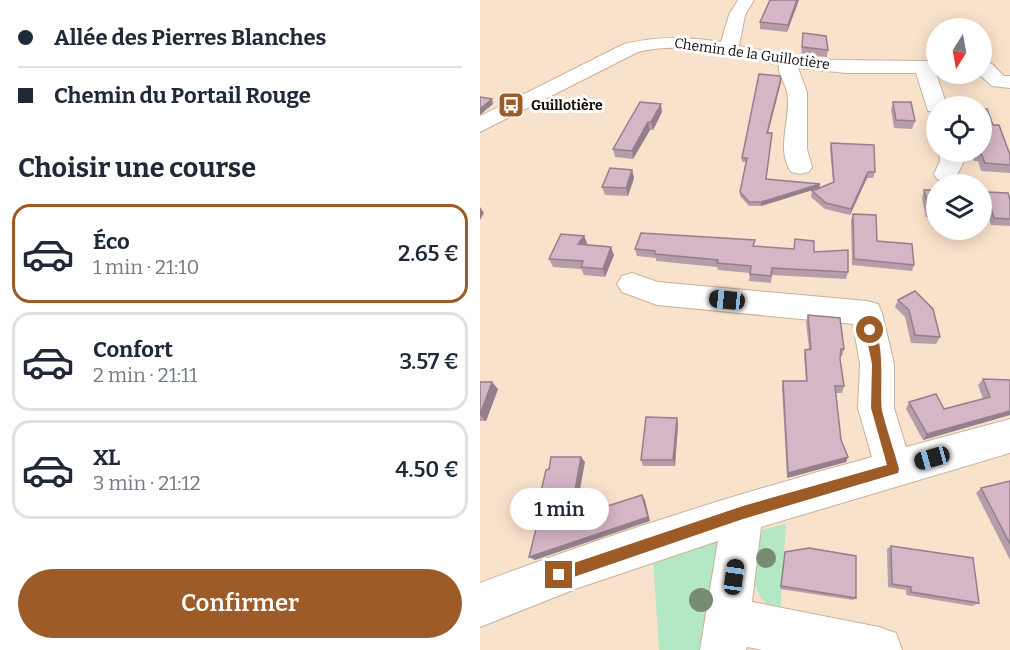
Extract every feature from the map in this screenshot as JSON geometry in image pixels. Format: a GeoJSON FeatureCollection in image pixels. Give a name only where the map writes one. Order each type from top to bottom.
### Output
{"type":"FeatureCollection","features":[{"type":"Feature","properties":{"kind":"street"},"geometry":{"type":"LineString","coordinates":[[729,50],[737,15],[746,0]]}},
{"type":"Feature","properties":{"kind":"street","name":"Chemin de la Guillotière"},"geometry":{"type":"LineString","coordinates":[[480,125],[640,44],[669,42],[837,66],[926,67]]}},
{"type":"Feature","properties":{"kind":"street"},"geometry":{"type":"LineString","coordinates":[[790,61],[788,72],[797,96],[795,156],[800,166]]}},
{"type":"Feature","properties":{"kind":"street"},"geometry":{"type":"LineString","coordinates":[[992,68],[1010,68]]}},
{"type":"Feature","properties":{"kind":"street"},"geometry":{"type":"LineString","coordinates":[[992,76],[999,82],[1010,82]]}},
{"type":"Feature","properties":{"kind":"street"},"geometry":{"type":"LineString","coordinates":[[632,284],[657,293],[867,313],[877,364],[876,408],[894,469]]}},
{"type":"Feature","properties":{"kind":"street"},"geometry":{"type":"LineString","coordinates":[[480,605],[578,567],[743,512],[1010,436]]}},
{"type":"Feature","properties":{"kind":"street"},"geometry":{"type":"LineString","coordinates":[[743,512],[725,635],[879,650]]}},
{"type":"Feature","properties":{"kind":"green space"},"geometry":{"type":"Polygon","coordinates":[[[786,524],[780,616],[761,598],[756,588],[751,568],[752,532],[786,524]]]}},
{"type":"Feature","properties":{"kind":"green space"},"geometry":{"type":"Polygon","coordinates":[[[717,539],[722,543],[712,650],[659,650],[653,560],[717,539]]]}},
{"type":"Feature","properties":{"kind":"building"},"geometry":{"type":"Polygon","coordinates":[[[770,0],[797,0],[788,25],[760,22],[770,0]]]}},
{"type":"Feature","properties":{"kind":"building"},"geometry":{"type":"Polygon","coordinates":[[[803,33],[826,36],[828,50],[802,47],[803,33]]]}},
{"type":"Feature","properties":{"kind":"building"},"geometry":{"type":"Polygon","coordinates":[[[759,74],[781,78],[767,133],[772,133],[766,179],[820,184],[761,202],[749,202],[740,192],[747,158],[742,158],[759,74]]]}},
{"type":"Feature","properties":{"kind":"building"},"geometry":{"type":"Polygon","coordinates":[[[480,97],[492,99],[480,109],[480,97]]]}},
{"type":"Feature","properties":{"kind":"building"},"geometry":{"type":"Polygon","coordinates":[[[640,102],[661,104],[632,151],[613,149],[640,102]]]}},
{"type":"Feature","properties":{"kind":"building"},"geometry":{"type":"Polygon","coordinates":[[[893,102],[911,102],[915,121],[896,120],[893,102]]]}},
{"type":"Feature","properties":{"kind":"building"},"geometry":{"type":"Polygon","coordinates":[[[992,122],[993,125],[999,125],[1010,155],[1010,165],[985,163],[992,162],[992,122]]]}},
{"type":"Feature","properties":{"kind":"building"},"geometry":{"type":"Polygon","coordinates":[[[831,143],[874,145],[875,172],[868,172],[851,209],[826,203],[812,191],[834,182],[831,143]]]}},
{"type":"Feature","properties":{"kind":"building"},"geometry":{"type":"Polygon","coordinates":[[[610,168],[632,170],[626,188],[602,187],[610,168]]]}},
{"type":"Feature","properties":{"kind":"building"},"geometry":{"type":"Polygon","coordinates":[[[992,192],[1008,193],[1010,219],[994,218],[992,192]]]}},
{"type":"Feature","properties":{"kind":"building"},"geometry":{"type":"Polygon","coordinates":[[[853,214],[876,215],[877,241],[912,244],[914,265],[854,259],[853,214]]]}},
{"type":"Feature","properties":{"kind":"building"},"geometry":{"type":"Polygon","coordinates":[[[641,233],[755,240],[753,246],[794,249],[795,239],[814,241],[814,252],[848,250],[848,272],[772,268],[771,276],[750,274],[751,266],[717,263],[718,260],[655,254],[655,251],[635,249],[641,233]]]}},
{"type":"Feature","properties":{"kind":"building"},"geometry":{"type":"Polygon","coordinates":[[[561,234],[584,236],[578,244],[611,247],[603,269],[581,267],[583,261],[549,259],[561,234]]]}},
{"type":"Feature","properties":{"kind":"building"},"geometry":{"type":"Polygon","coordinates":[[[915,291],[933,309],[940,337],[915,335],[909,310],[898,300],[915,291]]]}},
{"type":"Feature","properties":{"kind":"building"},"geometry":{"type":"Polygon","coordinates":[[[808,315],[840,318],[844,349],[841,349],[840,359],[844,386],[835,386],[841,440],[848,457],[788,473],[783,381],[807,381],[805,350],[811,349],[808,315]]]}},
{"type":"Feature","properties":{"kind":"building"},"geometry":{"type":"Polygon","coordinates":[[[983,379],[1010,380],[1010,411],[927,434],[909,402],[936,394],[944,409],[990,397],[983,379]]]}},
{"type":"Feature","properties":{"kind":"building"},"geometry":{"type":"Polygon","coordinates":[[[480,382],[492,382],[480,415],[480,382]]]}},
{"type":"Feature","properties":{"kind":"building"},"geometry":{"type":"Polygon","coordinates":[[[646,417],[677,418],[673,460],[641,460],[646,417]]]}},
{"type":"Feature","properties":{"kind":"building"},"geometry":{"type":"Polygon","coordinates":[[[551,457],[581,457],[570,518],[642,495],[648,517],[529,557],[540,513],[536,513],[551,457]]]}},
{"type":"Feature","properties":{"kind":"building"},"geometry":{"type":"Polygon","coordinates":[[[1010,481],[1010,544],[981,488],[1010,481]]]}},
{"type":"Feature","properties":{"kind":"building"},"geometry":{"type":"Polygon","coordinates":[[[891,546],[973,558],[979,603],[911,592],[911,587],[892,584],[891,546]]]}},
{"type":"Feature","properties":{"kind":"building"},"geometry":{"type":"Polygon","coordinates":[[[809,548],[856,556],[856,598],[781,586],[785,552],[809,548]]]}},
{"type":"Feature","properties":{"kind":"place","name":"Guillotière"},"geometry":{"type":"Point","coordinates":[511,105]}},
{"type":"Feature","properties":{"kind":"route"},"geometry":{"type":"LineString","coordinates":[[559,575],[743,512],[894,469],[876,408],[877,364],[870,330]]}}]}
